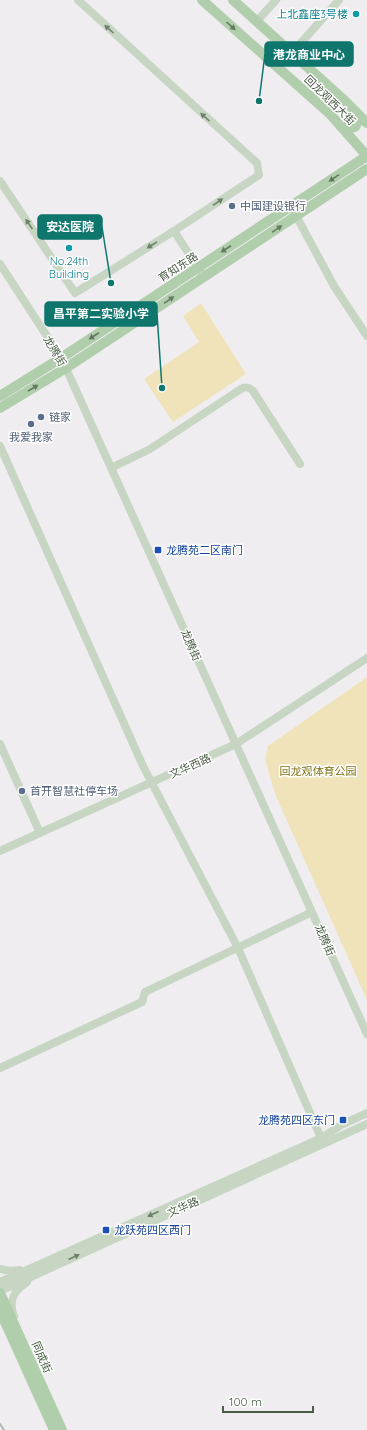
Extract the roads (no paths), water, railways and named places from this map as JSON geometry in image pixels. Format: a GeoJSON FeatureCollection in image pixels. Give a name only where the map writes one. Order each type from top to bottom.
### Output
{"type":"FeatureCollection","features":[{"type":"Feature","properties":{"kind":"main road","name":"回龙观西大街"},"geometry":{"type":"LineString","coordinates":[[202,0],[330,114],[367,156]]}},
{"type":"Feature","properties":{"kind":"main road","name":"回龙观西大街"},"geometry":{"type":"LineString","coordinates":[[233,0],[292,52],[367,123]]}},
{"type":"Feature","properties":{"kind":"main road"},"geometry":{"type":"LineString","coordinates":[[340,126],[348,128],[355,127],[359,119],[356,112]]}},
{"type":"Feature","properties":{"kind":"main road","name":"育知东路"},"geometry":{"type":"LineString","coordinates":[[0,396],[61,358],[367,156]]}},
{"type":"Feature","properties":{"kind":"main road","name":"育知东路"},"geometry":{"type":"LineString","coordinates":[[0,408],[66,368],[367,169]]}},
{"type":"Feature","properties":{"kind":"main road","name":"同成街"},"geometry":{"type":"LineString","coordinates":[[0,1292],[62,1430]]}},
{"type":"Feature","properties":{"kind":"main road","name":"同成街"},"geometry":{"type":"LineString","coordinates":[[0,1311],[54,1430]]}},
{"type":"Feature","properties":{"kind":"street"},"geometry":{"type":"LineString","coordinates":[[0,181],[76,292],[174,231],[259,175],[257,164],[78,0]]}},
{"type":"Feature","properties":{"kind":"street"},"geometry":{"type":"LineString","coordinates":[[257,21],[276,0]]}},
{"type":"Feature","properties":{"kind":"street"},"geometry":{"type":"LineString","coordinates":[[292,52],[339,0]]}},
{"type":"Feature","properties":{"kind":"street"},"geometry":{"type":"LineString","coordinates":[[291,206],[334,286],[367,336]]}},
{"type":"Feature","properties":{"kind":"street"},"geometry":{"type":"LineString","coordinates":[[174,231],[204,277]]}},
{"type":"Feature","properties":{"kind":"street","name":"龙腾街"},"geometry":{"type":"LineString","coordinates":[[0,264],[66,368],[367,1033]]}},
{"type":"Feature","properties":{"kind":"street"},"geometry":{"type":"LineString","coordinates":[[111,468],[150,449],[246,387],[253,391],[300,464]]}},
{"type":"Feature","properties":{"kind":"street"},"geometry":{"type":"LineString","coordinates":[[0,446],[143,766],[238,948],[323,1141]]}},
{"type":"Feature","properties":{"kind":"street","name":"文华西路"},"geometry":{"type":"LineString","coordinates":[[0,851],[236,744],[367,658]]}},
{"type":"Feature","properties":{"kind":"street"},"geometry":{"type":"LineString","coordinates":[[0,744],[40,833]]}},
{"type":"Feature","properties":{"kind":"street"},"geometry":{"type":"LineString","coordinates":[[0,1068],[142,1002],[145,992],[312,912]]}},
{"type":"Feature","properties":{"kind":"street"},"geometry":{"type":"LineString","coordinates":[[323,1141],[343,1124],[367,1113]]}},
{"type":"Feature","properties":{"kind":"street","name":"文华路"},"geometry":{"type":"LineString","coordinates":[[0,1292],[323,1141],[367,1117]]}},
{"type":"Feature","properties":{"kind":"street","name":"文华路"},"geometry":{"type":"LineString","coordinates":[[0,1282],[323,1141],[367,1124]]}},
{"type":"Feature","properties":{"kind":"street"},"geometry":{"type":"LineString","coordinates":[[323,1141],[345,1138],[367,1128]]}},
{"type":"Feature","properties":{"kind":"street"},"geometry":{"type":"LineString","coordinates":[[0,1269],[10,1272],[19,1270],[54,1254],[80,1246]]}},
{"type":"Feature","properties":{"kind":"street"},"geometry":{"type":"LineString","coordinates":[[35,1371],[13,1313],[12,1302],[14,1295],[19,1288],[58,1264]]}},
{"type":"Feature","properties":{"kind":"railway"},"geometry":{"type":"LineString","coordinates":[[0,1424],[4,1430]]}},
{"type":"Feature","properties":{"kind":"place","name":"上北鑫座3号楼"},"geometry":{"type":"Point","coordinates":[356,14]}},
{"type":"Feature","properties":{"kind":"place","name":"港龙商业中心"},"geometry":{"type":"Point","coordinates":[259,101]}},
{"type":"Feature","properties":{"kind":"place","name":"中国建设银行"},"geometry":{"type":"Point","coordinates":[232,206]}},
{"type":"Feature","properties":{"kind":"place","name":"No.24th Building"},"geometry":{"type":"Point","coordinates":[69,248]}},
{"type":"Feature","properties":{"kind":"place","name":"安达医院"},"geometry":{"type":"Point","coordinates":[111,283]}},
{"type":"Feature","properties":{"kind":"place","name":"昌平第二实验小学"},"geometry":{"type":"Point","coordinates":[162,388]}},
{"type":"Feature","properties":{"kind":"place","name":"链家"},"geometry":{"type":"Point","coordinates":[41,417]}},
{"type":"Feature","properties":{"kind":"place","name":"我爱我家"},"geometry":{"type":"Point","coordinates":[31,424]}},
{"type":"Feature","properties":{"kind":"place","name":"龙腾苑二区南门"},"geometry":{"type":"Point","coordinates":[158,550]}},
{"type":"Feature","properties":{"kind":"place","name":"首开智慧社停车场"},"geometry":{"type":"Point","coordinates":[22,791]}},
{"type":"Feature","properties":{"kind":"place","name":"龙腾苑四区东门"},"geometry":{"type":"Point","coordinates":[343,1120]}},
{"type":"Feature","properties":{"kind":"place","name":"龙跃苑四区西门"},"geometry":{"type":"Point","coordinates":[106,1230]}},
{"type":"Feature","properties":{"kind":"park label","name":"回龙观体育公园"},"geometry":{"type":"Point","coordinates":[318,771]}}]}
